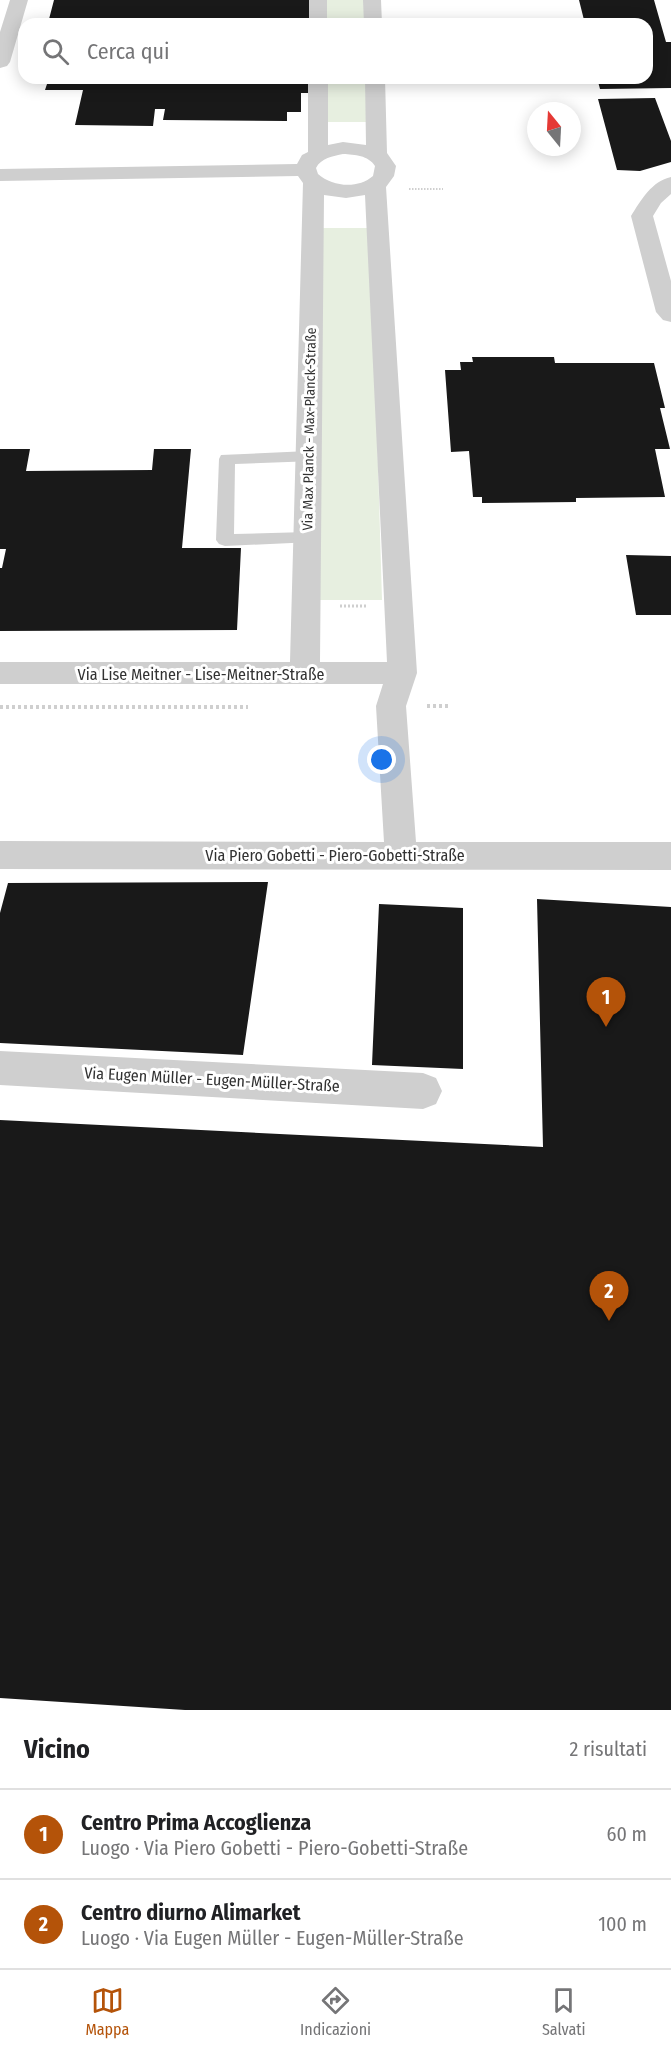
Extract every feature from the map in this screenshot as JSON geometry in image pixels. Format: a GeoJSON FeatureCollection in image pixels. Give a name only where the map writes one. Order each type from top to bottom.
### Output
{"type":"FeatureCollection","features":[{"type":"Feature","properties":{"kind":"street"},"geometry":{"type":"LineString","coordinates":[[0,62],[19,0]]}},
{"type":"Feature","properties":{"kind":"street"},"geometry":{"type":"LineString","coordinates":[[318,0],[318,18]]}},
{"type":"Feature","properties":{"kind":"street"},"geometry":{"type":"LineString","coordinates":[[372,0],[373,18]]}},
{"type":"Feature","properties":{"kind":"street","name":"Via Max Planck - Max-Planck-Straße"},"geometry":{"type":"LineString","coordinates":[[305,674],[318,84]]}},
{"type":"Feature","properties":{"kind":"street"},"geometry":{"type":"LineString","coordinates":[[375,84],[377,156]]}},
{"type":"Feature","properties":{"kind":"street"},"geometry":{"type":"LineString","coordinates":[[0,175],[316,176],[357,191],[375,185],[384,176],[386,169],[384,162],[377,156],[356,148],[343,148],[316,176]]}},
{"type":"Feature","properties":{"kind":"street"},"geometry":{"type":"LineString","coordinates":[[671,183],[652,199],[642,216],[668,312],[671,315]]}},
{"type":"Feature","properties":{"kind":"street"},"geometry":{"type":"LineString","coordinates":[[375,185],[402,673],[391,706],[400,855]]}},
{"type":"Feature","properties":{"kind":"street","name":"Via Lise Meitner - Lise-Meitner-Straße"},"geometry":{"type":"LineString","coordinates":[[0,673],[402,673]]}},
{"type":"Feature","properties":{"kind":"street","name":"Via Piero Gobetti - Piero-Gobetti-Straße"},"geometry":{"type":"LineString","coordinates":[[0,855],[671,856]]}},
{"type":"Feature","properties":{"kind":"street","name":"Via Eugen Müller - Eugen-Müller-Straße"},"geometry":{"type":"LineString","coordinates":[[0,1068],[423,1091]]}},
{"type":"Feature","properties":{"kind":"lane"},"geometry":{"type":"LineString","coordinates":[[308,538],[225,540],[227,459],[309,457]]}},
{"type":"Feature","properties":{"kind":"path"},"geometry":{"type":"LineString","coordinates":[[306,606],[399,606]]}},
{"type":"Feature","properties":{"kind":"green space"},"geometry":{"type":"Polygon","coordinates":[[[324,0],[364,0],[365,18],[323,18],[324,0]]]}},
{"type":"Feature","properties":{"kind":"green space"},"geometry":{"type":"Polygon","coordinates":[[[322,84],[366,84],[368,122],[321,122],[322,84]]]}},
{"type":"Feature","properties":{"kind":"green space"},"geometry":{"type":"Polygon","coordinates":[[[320,228],[371,228],[382,600],[316,600],[320,228]]]}},
{"type":"Feature","properties":{"kind":"building"},"geometry":{"type":"Polygon","coordinates":[[[54,0],[311,0],[310,18],[49,18],[54,0]]]}},
{"type":"Feature","properties":{"kind":"building"},"geometry":{"type":"Polygon","coordinates":[[[579,0],[654,0],[666,42],[671,42],[671,88],[600,89],[599,84],[653,84],[653,18],[584,18],[579,0]]]}},
{"type":"Feature","properties":{"kind":"building"},"geometry":{"type":"Polygon","coordinates":[[[47,84],[314,84],[313,93],[301,93],[301,112],[287,112],[287,121],[163,120],[165,109],[155,109],[153,126],[75,125],[83,90],[45,90],[47,84]]]}},
{"type":"Feature","properties":{"kind":"building"},"geometry":{"type":"Polygon","coordinates":[[[655,98],[671,141],[671,162],[640,171],[617,170],[598,99],[655,98]]]}},
{"type":"Feature","properties":{"kind":"building"},"geometry":{"type":"Polygon","coordinates":[[[472,357],[554,357],[555,363],[654,363],[665,408],[660,408],[670,449],[655,449],[665,497],[576,498],[576,502],[482,503],[482,497],[473,497],[469,451],[451,452],[445,370],[461,370],[460,362],[473,362],[472,357]]]}},
{"type":"Feature","properties":{"kind":"building"},"geometry":{"type":"Polygon","coordinates":[[[0,449],[30,449],[26,471],[152,470],[154,449],[191,449],[182,548],[241,548],[237,630],[0,631],[0,568],[2,568],[6,549],[0,549],[0,449]]]}},
{"type":"Feature","properties":{"kind":"building"},"geometry":{"type":"Polygon","coordinates":[[[626,555],[671,556],[671,615],[636,615],[626,555]]]}},
{"type":"Feature","properties":{"kind":"building"},"geometry":{"type":"Polygon","coordinates":[[[268,882],[243,1055],[0,1043],[0,913],[8,883],[268,882]]]}},
{"type":"Feature","properties":{"kind":"building"},"geometry":{"type":"Polygon","coordinates":[[[537,899],[671,907],[671,1710],[185,1710],[0,1698],[0,1120],[543,1147],[537,899]]]}},
{"type":"Feature","properties":{"kind":"building"},"geometry":{"type":"Polygon","coordinates":[[[379,904],[463,908],[463,1069],[372,1065],[379,904]]]}},
{"type":"Feature","properties":{"kind":"place","name":"Centro Prima Accoglienza"},"geometry":{"type":"Point","coordinates":[606,1027]}},
{"type":"Feature","properties":{"kind":"place","name":"Centro diurno Alimarket"},"geometry":{"type":"Point","coordinates":[609,1321]}}]}
